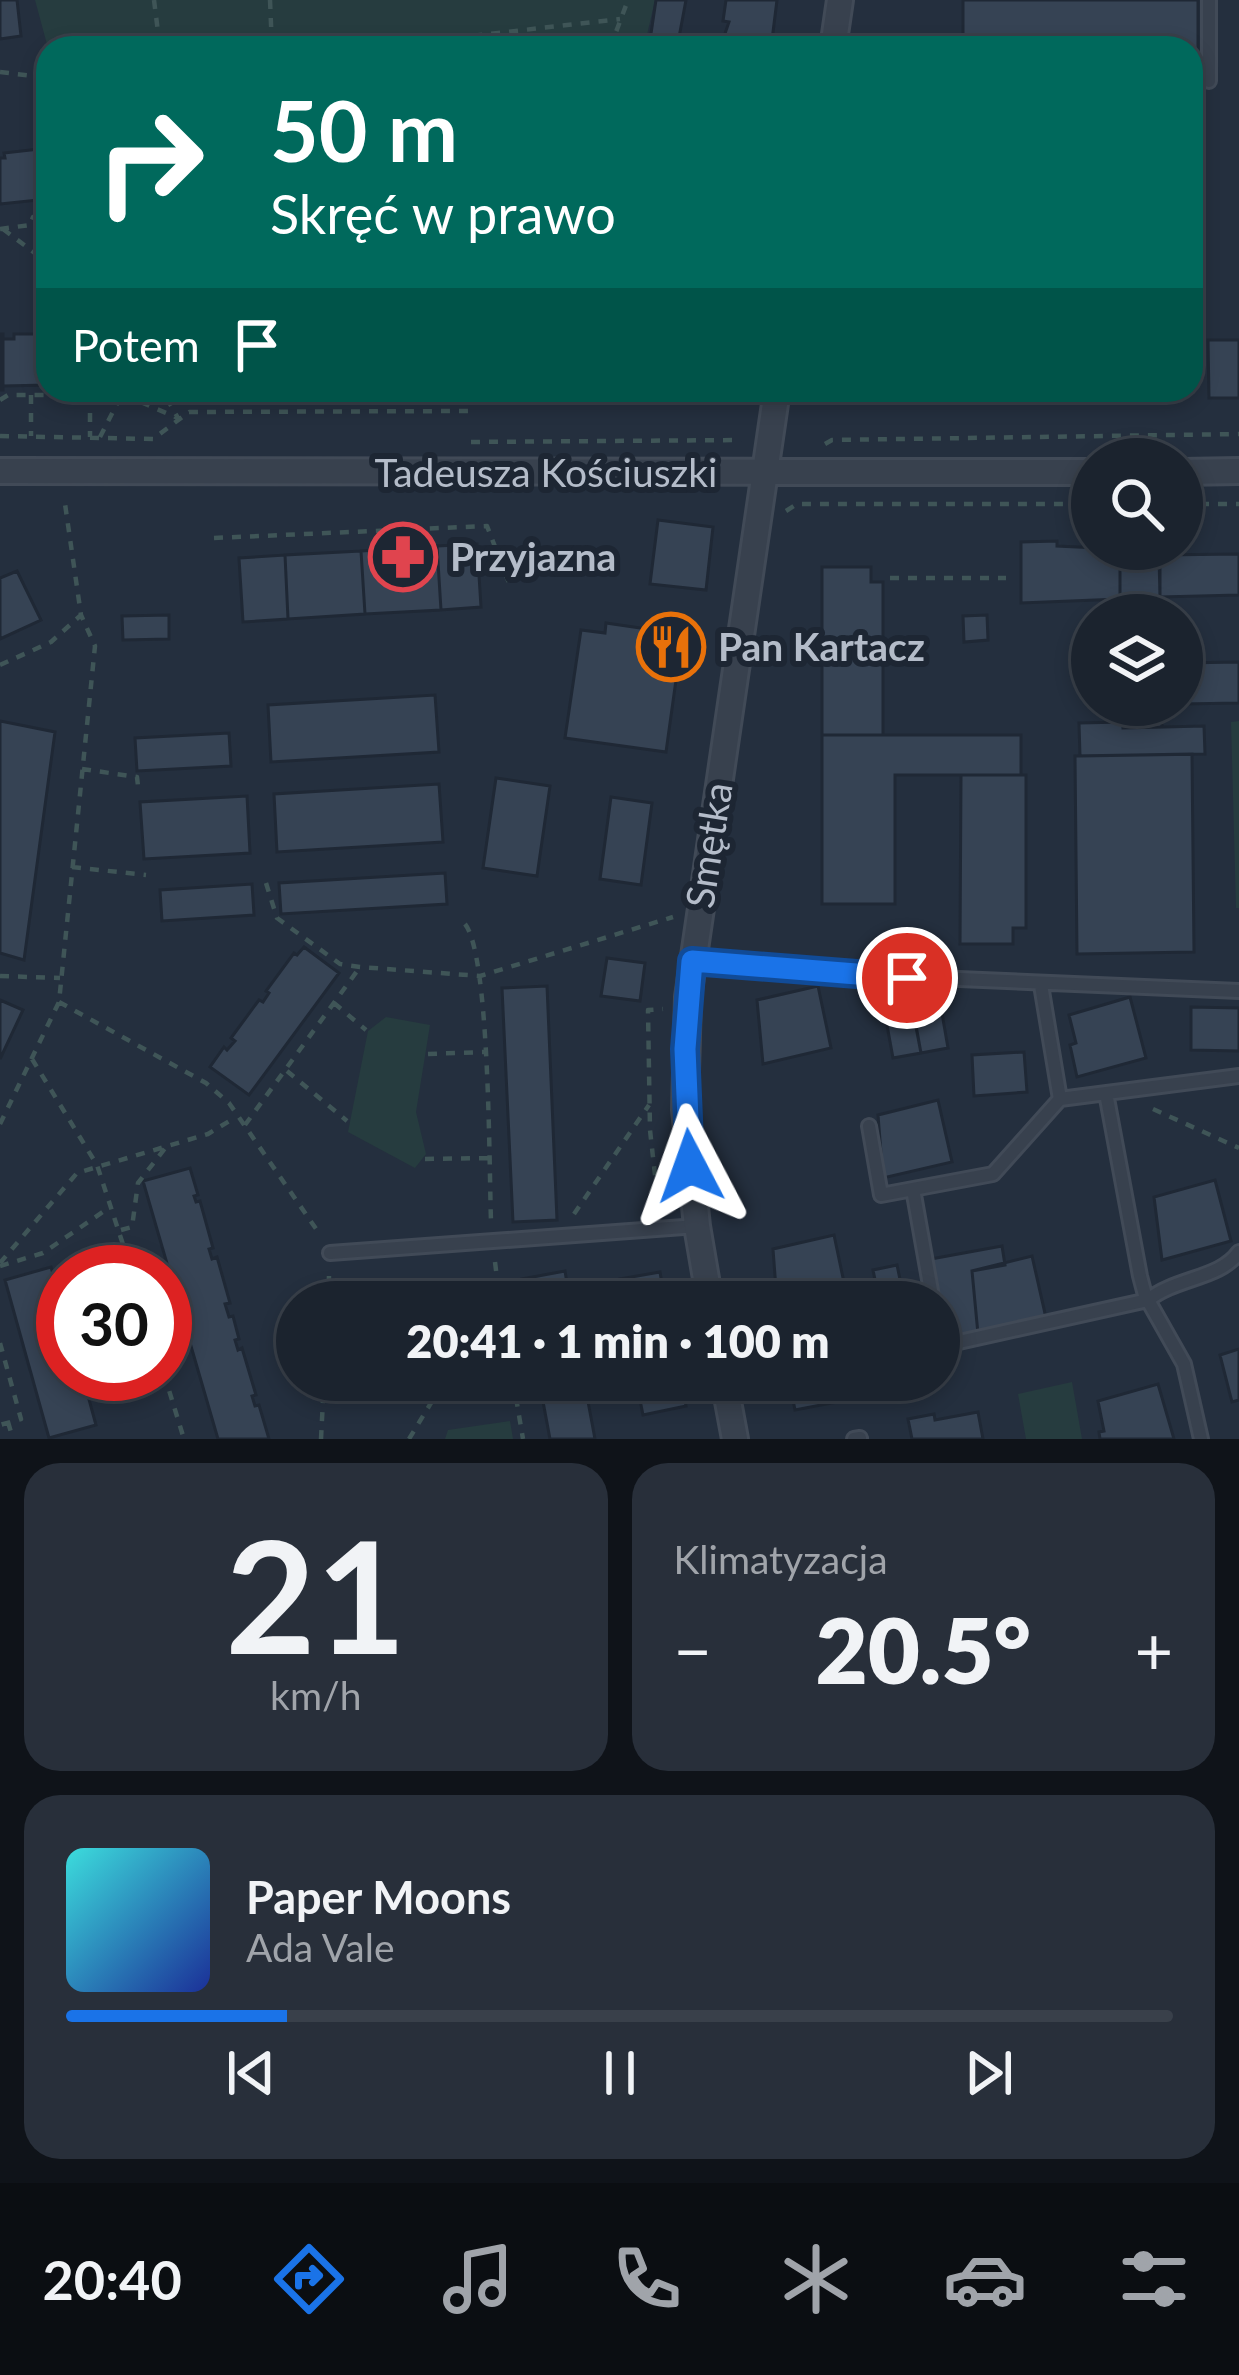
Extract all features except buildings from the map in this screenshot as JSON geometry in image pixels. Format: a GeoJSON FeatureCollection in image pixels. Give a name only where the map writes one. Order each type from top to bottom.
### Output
{"type":"FeatureCollection","features":[{"type":"Feature","properties":{"kind":"street"},"geometry":{"type":"LineString","coordinates":[[835,36],[840,0]]}},
{"type":"Feature","properties":{"kind":"street","name":"Smętka"},"geometry":{"type":"LineString","coordinates":[[706,1281],[686,1110],[685,1049],[692,961],[776,402]]}},
{"type":"Feature","properties":{"kind":"street","name":"Tadeusza Kościuszki"},"geometry":{"type":"LineString","coordinates":[[0,471],[1071,472]]}},
{"type":"Feature","properties":{"kind":"street"},"geometry":{"type":"LineString","coordinates":[[1203,472],[1239,471]]}},
{"type":"Feature","properties":{"kind":"street"},"geometry":{"type":"LineString","coordinates":[[728,1401],[735,1439]]}},
{"type":"Feature","properties":{"kind":"lane"},"geometry":{"type":"LineString","coordinates":[[1208,0],[1209,80]]}},
{"type":"Feature","properties":{"kind":"lane"},"geometry":{"type":"LineString","coordinates":[[692,961],[818,973],[1239,991]]}},
{"type":"Feature","properties":{"kind":"lane"},"geometry":{"type":"LineString","coordinates":[[1041,985],[1060,1099]]}},
{"type":"Feature","properties":{"kind":"lane"},"geometry":{"type":"LineString","coordinates":[[869,1126],[881,1195],[993,1174],[1060,1099],[1239,1076]]}},
{"type":"Feature","properties":{"kind":"lane"},"geometry":{"type":"LineString","coordinates":[[1110,1093],[1148,1300],[1184,1364],[1201,1439]]}},
{"type":"Feature","properties":{"kind":"lane"},"geometry":{"type":"LineString","coordinates":[[913,1189],[929,1281]]}},
{"type":"Feature","properties":{"kind":"lane"},"geometry":{"type":"LineString","coordinates":[[330,1253],[697,1226]]}},
{"type":"Feature","properties":{"kind":"lane"},"geometry":{"type":"LineString","coordinates":[[960,1342],[1148,1300],[1166,1286],[1228,1268],[1239,1252]]}},
{"type":"Feature","properties":{"kind":"path"},"geometry":{"type":"LineString","coordinates":[[154,0],[158,36]]}},
{"type":"Feature","properties":{"kind":"path"},"geometry":{"type":"LineString","coordinates":[[270,0],[272,36]]}},
{"type":"Feature","properties":{"kind":"path"},"geometry":{"type":"LineString","coordinates":[[614,36],[628,0]]}},
{"type":"Feature","properties":{"kind":"path"},"geometry":{"type":"LineString","coordinates":[[482,36],[620,19]]}},
{"type":"Feature","properties":{"kind":"path"},"geometry":{"type":"LineString","coordinates":[[0,72],[36,79]]}},
{"type":"Feature","properties":{"kind":"path"},"geometry":{"type":"LineString","coordinates":[[2,229],[30,225],[36,217]]}},
{"type":"Feature","properties":{"kind":"path"},"geometry":{"type":"LineString","coordinates":[[2,229],[36,254]]}},
{"type":"Feature","properties":{"kind":"path"},"geometry":{"type":"LineString","coordinates":[[0,400],[8,395],[36,395]]}},
{"type":"Feature","properties":{"kind":"path"},"geometry":{"type":"LineString","coordinates":[[31,395],[31,436]]}},
{"type":"Feature","properties":{"kind":"path"},"geometry":{"type":"LineString","coordinates":[[89,402],[90,436]]}},
{"type":"Feature","properties":{"kind":"path"},"geometry":{"type":"LineString","coordinates":[[100,437],[119,402]]}},
{"type":"Feature","properties":{"kind":"path"},"geometry":{"type":"LineString","coordinates":[[145,402],[178,418]]}},
{"type":"Feature","properties":{"kind":"path"},"geometry":{"type":"LineString","coordinates":[[169,402],[178,418]]}},
{"type":"Feature","properties":{"kind":"path"},"geometry":{"type":"LineString","coordinates":[[0,436],[153,439],[189,412],[472,411]]}},
{"type":"Feature","properties":{"kind":"path"},"geometry":{"type":"LineString","coordinates":[[815,450],[832,440],[1239,434]]}},
{"type":"Feature","properties":{"kind":"path"},"geometry":{"type":"LineString","coordinates":[[471,442],[730,442]]}},
{"type":"Feature","properties":{"kind":"path"},"geometry":{"type":"LineString","coordinates":[[0,1124],[59,1002],[95,646],[81,615],[64,496]]}},
{"type":"Feature","properties":{"kind":"path"},"geometry":{"type":"LineString","coordinates":[[785,516],[787,508],[796,504],[1071,504]]}},
{"type":"Feature","properties":{"kind":"path"},"geometry":{"type":"LineString","coordinates":[[1203,504],[1239,504]]}},
{"type":"Feature","properties":{"kind":"path"},"geometry":{"type":"LineString","coordinates":[[214,538],[488,526],[509,583]]}},
{"type":"Feature","properties":{"kind":"path"},"geometry":{"type":"LineString","coordinates":[[890,578],[1006,578]]}},
{"type":"Feature","properties":{"kind":"path"},"geometry":{"type":"LineString","coordinates":[[0,665],[51,642],[81,615]]}},
{"type":"Feature","properties":{"kind":"path"},"geometry":{"type":"LineString","coordinates":[[82,769],[137,777],[138,785]]}},
{"type":"Feature","properties":{"kind":"path"},"geometry":{"type":"LineString","coordinates":[[72,867],[146,874]]}},
{"type":"Feature","properties":{"kind":"path"},"geometry":{"type":"LineString","coordinates":[[266,883],[277,917],[340,964],[360,967],[480,976],[679,915]]}},
{"type":"Feature","properties":{"kind":"path"},"geometry":{"type":"LineString","coordinates":[[465,924],[474,935],[480,976],[497,1281]]}},
{"type":"Feature","properties":{"kind":"path"},"geometry":{"type":"LineString","coordinates":[[244,1125],[360,967]]}},
{"type":"Feature","properties":{"kind":"path"},"geometry":{"type":"LineString","coordinates":[[0,976],[61,978]]}},
{"type":"Feature","properties":{"kind":"path"},"geometry":{"type":"LineString","coordinates":[[59,1002],[206,1083],[238,1116],[330,1253],[329,1281]]}},
{"type":"Feature","properties":{"kind":"path"},"geometry":{"type":"LineString","coordinates":[[334,1003],[366,1030]]}},
{"type":"Feature","properties":{"kind":"path"},"geometry":{"type":"LineString","coordinates":[[661,1229],[649,1105],[648,1010],[669,1008]]}},
{"type":"Feature","properties":{"kind":"path"},"geometry":{"type":"LineString","coordinates":[[428,1054],[484,1052]]}},
{"type":"Feature","properties":{"kind":"path"},"geometry":{"type":"LineString","coordinates":[[32,1059],[98,1165],[122,1245]]}},
{"type":"Feature","properties":{"kind":"path"},"geometry":{"type":"LineString","coordinates":[[285,1070],[347,1120]]}},
{"type":"Feature","properties":{"kind":"path"},"geometry":{"type":"LineString","coordinates":[[1110,1093],[1239,1148]]}},
{"type":"Feature","properties":{"kind":"path"},"geometry":{"type":"LineString","coordinates":[[557,1237],[649,1105]]}},
{"type":"Feature","properties":{"kind":"path"},"geometry":{"type":"LineString","coordinates":[[0,1264],[76,1173],[208,1134],[238,1116]]}},
{"type":"Feature","properties":{"kind":"path"},"geometry":{"type":"LineString","coordinates":[[118,1231],[133,1227],[138,1183],[166,1147]]}},
{"type":"Feature","properties":{"kind":"path"},"geometry":{"type":"LineString","coordinates":[[425,1159],[489,1158]]}},
{"type":"Feature","properties":{"kind":"path"},"geometry":{"type":"LineString","coordinates":[[0,1264],[43,1253],[111,1207]]}},
{"type":"Feature","properties":{"kind":"path"},"geometry":{"type":"LineString","coordinates":[[0,1343],[21,1419],[0,1425]]}},
{"type":"Feature","properties":{"kind":"path"},"geometry":{"type":"LineString","coordinates":[[170,1439],[184,1437],[173,1401]]}},
{"type":"Feature","properties":{"kind":"path"},"geometry":{"type":"LineString","coordinates":[[321,1439],[323,1401]]}},
{"type":"Feature","properties":{"kind":"path"},"geometry":{"type":"LineString","coordinates":[[409,1439],[432,1401]]}},
{"type":"Feature","properties":{"kind":"path"},"geometry":{"type":"LineString","coordinates":[[517,1401],[523,1439]]}},
{"type":"Feature","properties":{"kind":"path"},"geometry":{"type":"LineString","coordinates":[[8,1422],[13,1439]]}},
{"type":"Feature","properties":{"kind":"green space"},"geometry":{"type":"Polygon","coordinates":[[[35,0],[655,0],[647,36],[45,36],[35,0]]]}},
{"type":"Feature","properties":{"kind":"green space"},"geometry":{"type":"Polygon","coordinates":[[[1239,721],[1239,908],[1236,908],[1231,722],[1239,721]]]}},
{"type":"Feature","properties":{"kind":"green space"},"geometry":{"type":"Polygon","coordinates":[[[386,1017],[430,1025],[416,1112],[426,1154],[415,1168],[348,1132],[368,1031],[386,1017]]]}},
{"type":"Feature","properties":{"kind":"green space"},"geometry":{"type":"Polygon","coordinates":[[[1072,1382],[1082,1439],[1026,1439],[1018,1394],[1072,1382]]]}},
{"type":"Feature","properties":{"kind":"green space"},"geometry":{"type":"Polygon","coordinates":[[[510,1421],[513,1439],[445,1439],[448,1430],[510,1421]]]}},
{"type":"Feature","properties":{"kind":"place","name":"Przyjazna"},"geometry":{"type":"Point","coordinates":[403,557]}},
{"type":"Feature","properties":{"kind":"place","name":"Pan Kartacz"},"geometry":{"type":"Point","coordinates":[671,647]}},
{"type":"Feature","properties":{"kind":"route"},"geometry":{"type":"LineString","coordinates":[[690,1166],[685,1049],[692,961],[907,978]]}}]}
